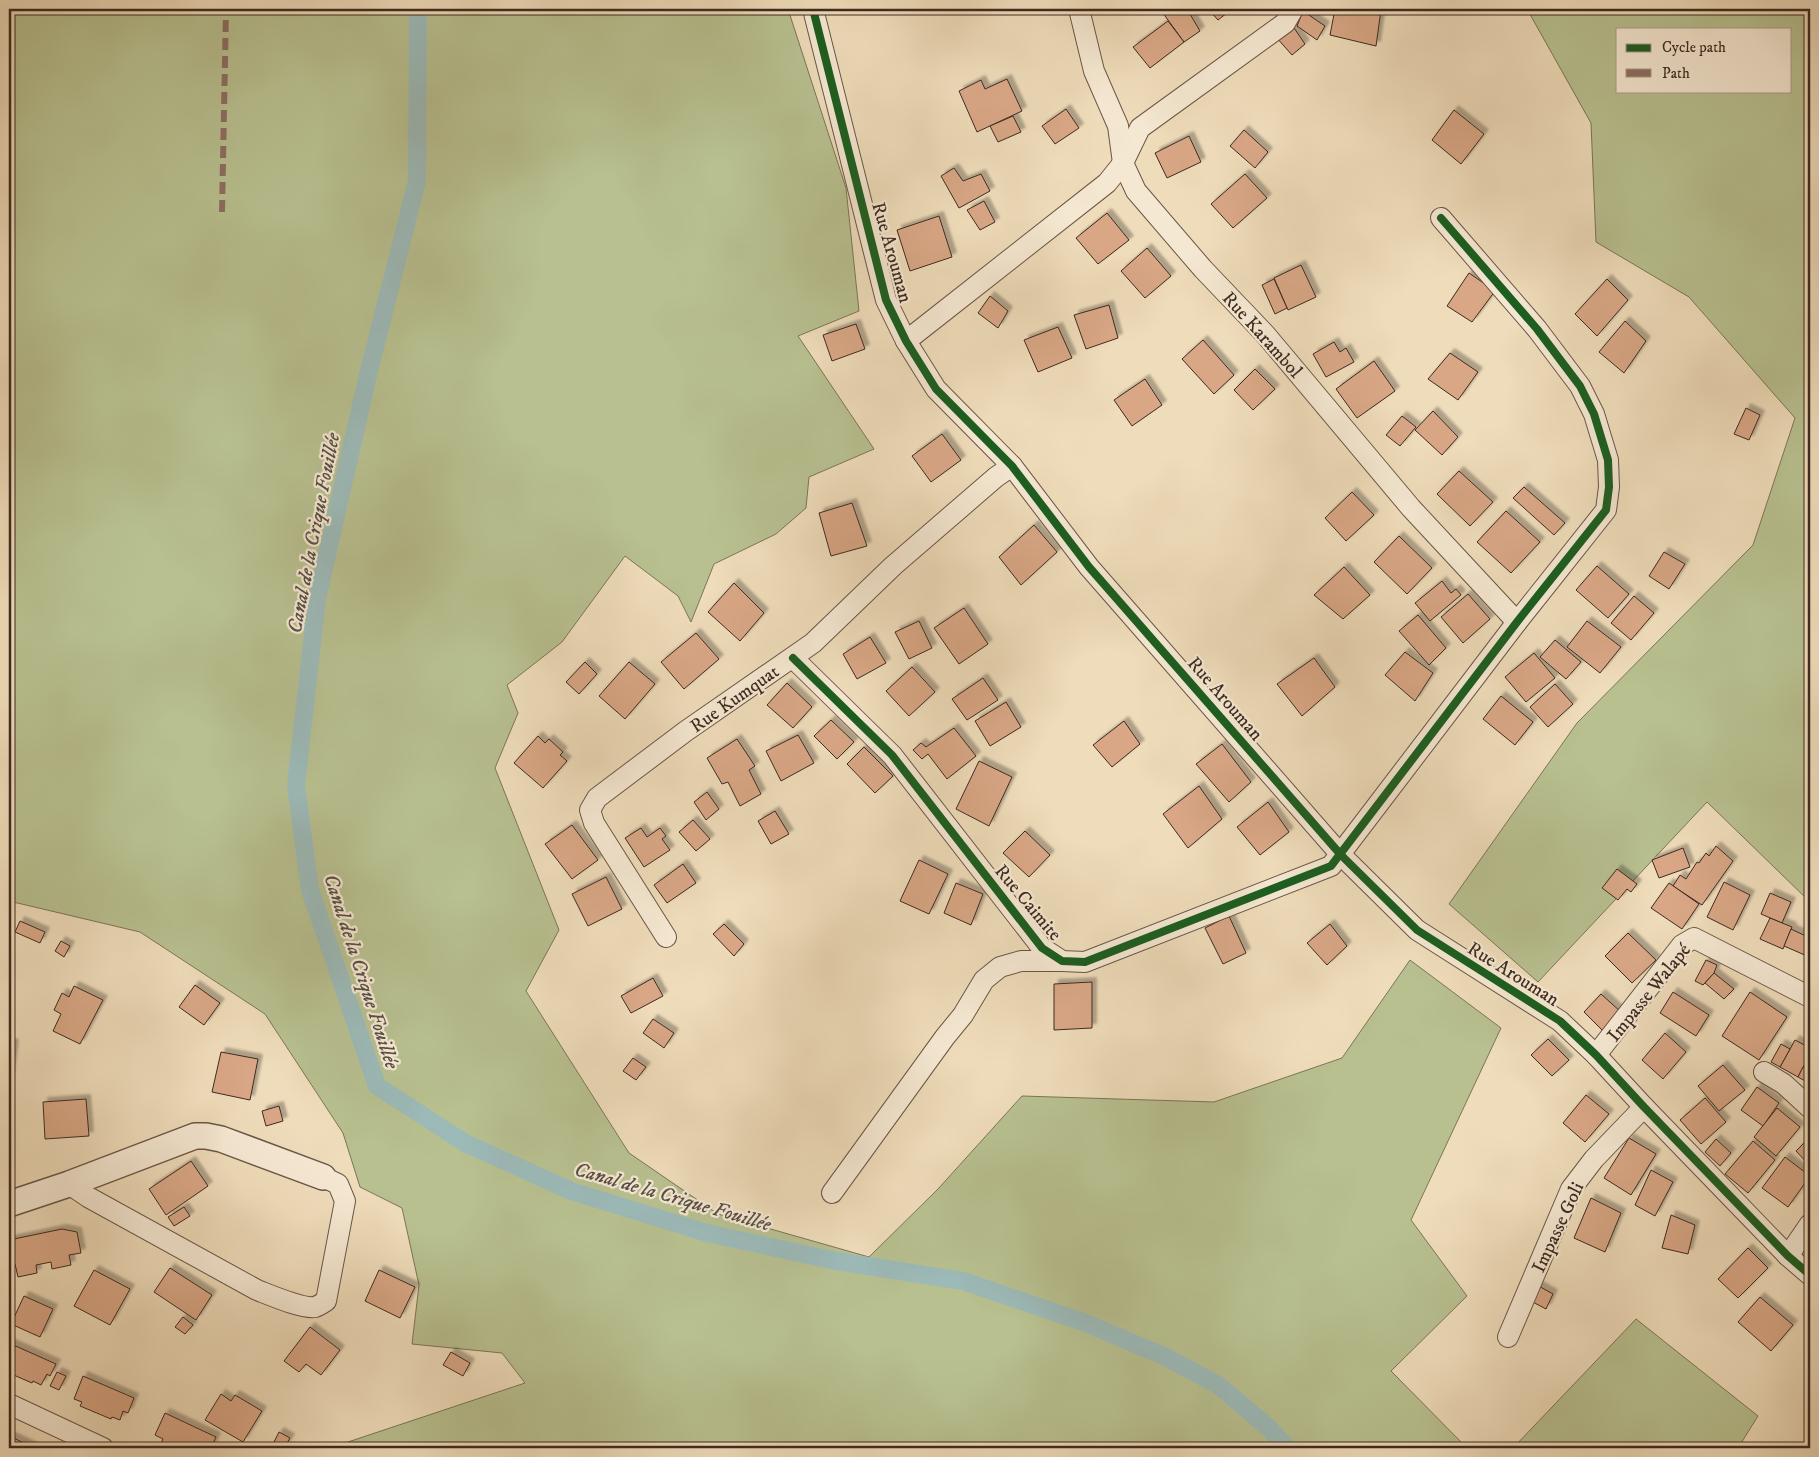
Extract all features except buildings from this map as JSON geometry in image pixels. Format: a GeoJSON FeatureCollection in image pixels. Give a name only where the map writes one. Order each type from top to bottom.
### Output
{"type":"FeatureCollection","features":[{"type":"Feature","properties":{"kind":"street","name":"Rue Arouman"},"geometry":{"type":"LineString","coordinates":[[813,9],[886,300],[906,341],[936,389],[1012,466],[1089,567],[1341,855],[1417,930],[1560,1021],[1788,1256],[1810,1275]]}},
{"type":"Feature","properties":{"kind":"street","name":"Rue Karambol"},"geometry":{"type":"LineString","coordinates":[[1079,9],[1094,71],[1118,126],[1123,163],[1136,191],[1202,269],[1264,334],[1411,508],[1517,622]]}},
{"type":"Feature","properties":{"kind":"street"},"geometry":{"type":"LineString","coordinates":[[906,341],[1107,183],[1123,163],[1140,128],[1285,23],[1293,9]]}},
{"type":"Feature","properties":{"kind":"street","name":"Rue Caimite"},"geometry":{"type":"LineString","coordinates":[[793,658],[892,755],[1042,948],[1062,960],[1085,962],[1331,866],[1517,622],[1606,510],[1609,487],[1608,460],[1594,414],[1580,386],[1537,329],[1441,218]]}},
{"type":"Feature","properties":{"kind":"street","name":"Rue Kumquat"},"geometry":{"type":"LineString","coordinates":[[666,937],[594,823],[590,810],[597,798],[671,742],[813,643],[893,566],[996,477],[1012,466]]}},
{"type":"Feature","properties":{"kind":"street","name":"Impasse Walapé"},"geometry":{"type":"LineString","coordinates":[[1596,1056],[1682,945],[1694,938],[1810,997]]}},
{"type":"Feature","properties":{"kind":"street"},"geometry":{"type":"LineString","coordinates":[[832,1193],[963,1015],[984,980],[1000,967],[1022,961],[1062,960]]}},
{"type":"Feature","properties":{"kind":"street"},"geometry":{"type":"LineString","coordinates":[[1764,1072],[1784,1084],[1810,1108]]}},
{"type":"Feature","properties":{"kind":"street","name":"Impasse Goli"},"geometry":{"type":"LineString","coordinates":[[1508,1337],[1571,1189],[1594,1159],[1644,1107]]}},
{"type":"Feature","properties":{"kind":"street"},"geometry":{"type":"LineString","coordinates":[[9,1204],[70,1184],[195,1136],[221,1139],[338,1184],[345,1201],[326,1301],[315,1307],[276,1298],[257,1290],[88,1197],[70,1184]]}},
{"type":"Feature","properties":{"kind":"street"},"geometry":{"type":"LineString","coordinates":[[1788,1256],[1810,1224]]}},
{"type":"Feature","properties":{"kind":"street"},"geometry":{"type":"LineString","coordinates":[[9,1404],[103,1448]]}},
{"type":"Feature","properties":{"kind":"green space"},"geometry":{"type":"Polygon","coordinates":[[[9,9],[788,9],[846,188],[859,311],[798,336],[874,449],[809,477],[806,508],[776,534],[714,564],[691,622],[678,596],[625,556],[562,642],[507,685],[518,713],[495,768],[559,930],[526,991],[629,1153],[718,1214],[869,1257],[938,1189],[1022,1096],[1214,1102],[1342,1058],[1410,960],[1501,1028],[1411,1220],[1467,1296],[1391,1371],[1467,1448],[330,1448],[525,1383],[502,1353],[412,1344],[419,1285],[402,1208],[360,1187],[343,1133],[265,1014],[140,932],[9,901],[9,9]]]}},
{"type":"Feature","properties":{"kind":"green space"},"geometry":{"type":"Polygon","coordinates":[[[1527,9],[1810,9],[1810,902],[1707,802],[1538,982],[1449,904],[1577,723],[1753,545],[1795,418],[1689,297],[1596,242],[1591,123],[1527,9]]]}},
{"type":"Feature","properties":{"kind":"green space"},"geometry":{"type":"Polygon","coordinates":[[[1636,1319],[1758,1416],[1738,1448],[1513,1448],[1636,1319]]]}},
{"type":"Feature","properties":{"kind":"waterway","name":"Canal de la Crique Fouillée"},"geometry":{"type":"LineString","coordinates":[[418,9],[417,181],[368,375],[317,599],[296,785],[310,890],[377,1086],[465,1143],[571,1191],[707,1233],[836,1261],[963,1281],[1083,1322],[1164,1356],[1218,1385],[1269,1428],[1287,1448]]}},
{"type":"Feature","properties":{"kind":"marked path"},"geometry":{"type":"LineString","coordinates":[[222,212],[226,9]]}},
{"type":"Feature","properties":{"kind":"cycle path"},"geometry":{"type":"LineString","coordinates":[[813,9],[886,300],[906,341],[936,389],[1012,466],[1089,567],[1341,855],[1417,930],[1560,1021],[1596,1055],[1788,1256],[1810,1275]]}},
{"type":"Feature","properties":{"kind":"cycle path"},"geometry":{"type":"LineString","coordinates":[[793,658],[892,755],[1042,948],[1062,961],[1085,962],[1331,866],[1517,622],[1606,510],[1609,487],[1608,460],[1594,414],[1580,386],[1537,329],[1441,218]]}}]}
